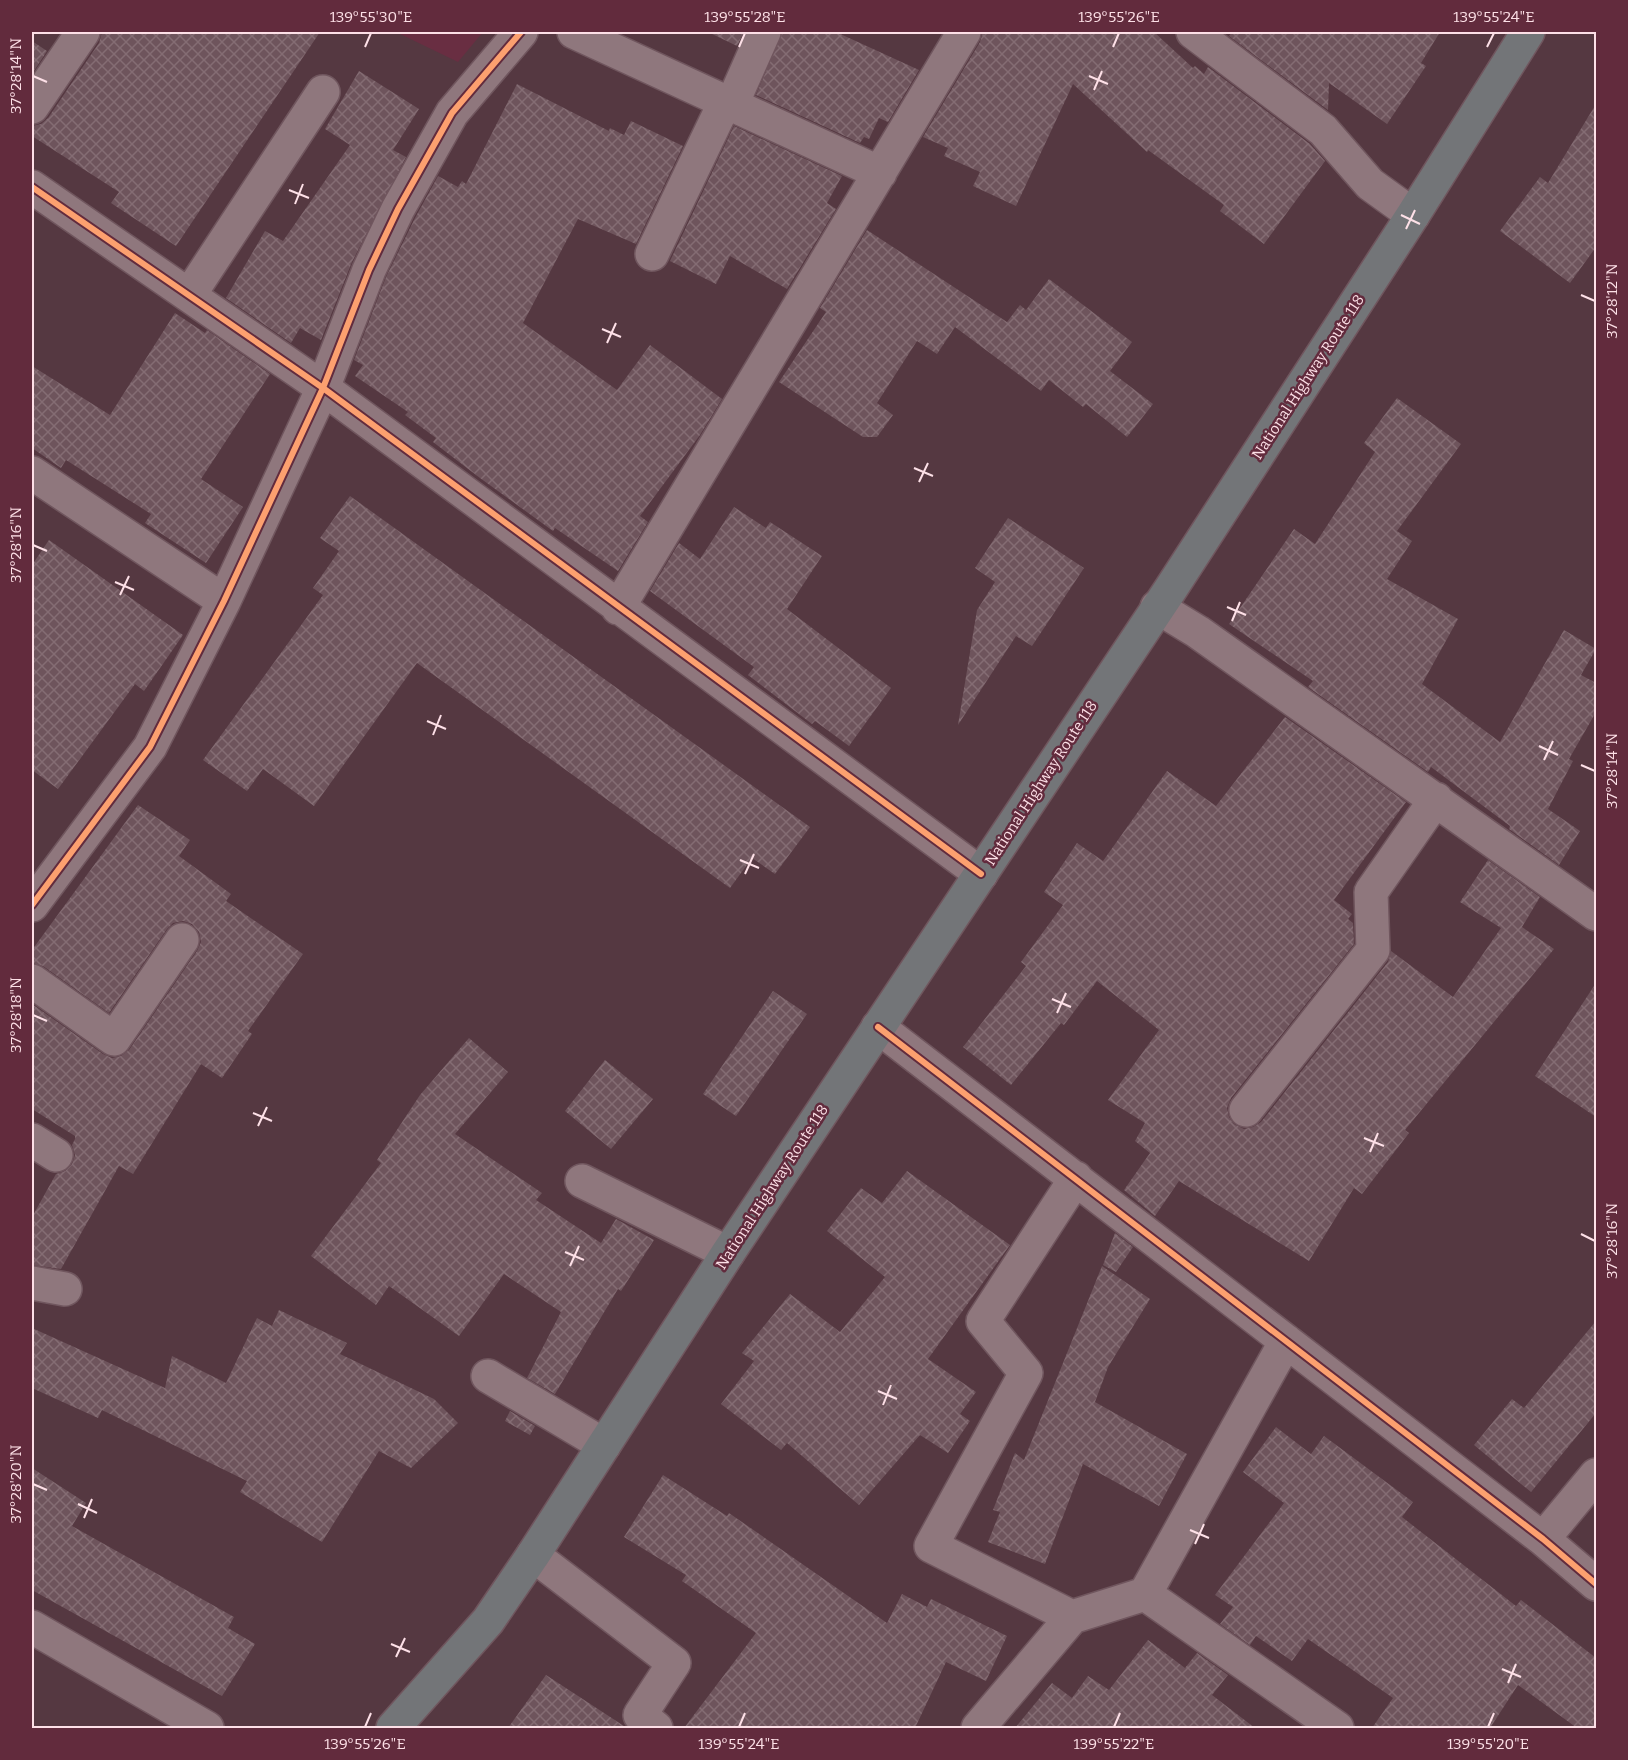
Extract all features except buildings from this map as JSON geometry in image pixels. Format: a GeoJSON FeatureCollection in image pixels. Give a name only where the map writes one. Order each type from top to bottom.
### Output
{"type":"FeatureCollection","features":[{"type":"Feature","properties":{"kind":"highway","name":"National Highway Route 118"},"geometry":{"type":"LineString","coordinates":[[393,1728],[488,1621],[533,1555],[728,1253],[878,1027],[913,980],[1157,607],[1413,215],[1528,32]]}},
{"type":"Feature","properties":{"kind":"street"},"geometry":{"type":"LineString","coordinates":[[32,107],[83,32]]}},
{"type":"Feature","properties":{"kind":"street"},"geometry":{"type":"LineString","coordinates":[[32,905],[150,747],[224,601],[323,388],[369,270],[398,209],[452,113],[521,32]]}},
{"type":"Feature","properties":{"kind":"street"},"geometry":{"type":"LineString","coordinates":[[574,32],[880,173]]}},
{"type":"Feature","properties":{"kind":"street"},"geometry":{"type":"LineString","coordinates":[[652,254],[764,32]]}},
{"type":"Feature","properties":{"kind":"street"},"geometry":{"type":"LineString","coordinates":[[618,608],[964,32]]}},
{"type":"Feature","properties":{"kind":"street"},"geometry":{"type":"LineString","coordinates":[[1193,32],[1323,130],[1370,184],[1413,215]]}},
{"type":"Feature","properties":{"kind":"street"},"geometry":{"type":"LineString","coordinates":[[190,294],[323,92]]}},
{"type":"Feature","properties":{"kind":"street"},"geometry":{"type":"LineString","coordinates":[[32,187],[323,388],[981,874]]}},
{"type":"Feature","properties":{"kind":"street"},"geometry":{"type":"LineString","coordinates":[[32,472],[224,601]]}},
{"type":"Feature","properties":{"kind":"street"},"geometry":{"type":"LineString","coordinates":[[1157,607],[1198,632],[1596,914]]}},
{"type":"Feature","properties":{"kind":"street"},"geometry":{"type":"LineString","coordinates":[[1246,1110],[1373,950],[1371,892],[1436,800]]}},
{"type":"Feature","properties":{"kind":"street"},"geometry":{"type":"LineString","coordinates":[[32,981],[114,1038],[182,940]]}},
{"type":"Feature","properties":{"kind":"street"},"geometry":{"type":"LineString","coordinates":[[878,1027],[1543,1539],[1596,1584]]}},
{"type":"Feature","properties":{"kind":"street"},"geometry":{"type":"LineString","coordinates":[[1071,1617],[931,1546],[1026,1373],[983,1321],[1076,1178]]}},
{"type":"Feature","properties":{"kind":"street"},"geometry":{"type":"LineString","coordinates":[[582,1181],[728,1253]]}},
{"type":"Feature","properties":{"kind":"street"},"geometry":{"type":"LineString","coordinates":[[32,1282],[65,1289]]}},
{"type":"Feature","properties":{"kind":"street"},"geometry":{"type":"LineString","coordinates":[[978,1728],[1071,1617],[1144,1594],[1286,1341]]}},
{"type":"Feature","properties":{"kind":"street"},"geometry":{"type":"LineString","coordinates":[[488,1377],[604,1445]]}},
{"type":"Feature","properties":{"kind":"street"},"geometry":{"type":"LineString","coordinates":[[1543,1539],[1596,1474]]}},
{"type":"Feature","properties":{"kind":"street"},"geometry":{"type":"LineString","coordinates":[[533,1555],[674,1663],[640,1715],[656,1728]]}},
{"type":"Feature","properties":{"kind":"street"},"geometry":{"type":"LineString","coordinates":[[1144,1594],[1329,1726]]}},
{"type":"Feature","properties":{"kind":"street"},"geometry":{"type":"LineString","coordinates":[[32,1627],[207,1728]]}},
{"type":"Feature","properties":{"kind":"shaded area"},"geometry":{"type":"Polygon","coordinates":[[[396,32],[483,32],[458,62],[396,32]]]}},
{"type":"Feature","properties":{"kind":"cycle path"},"geometry":{"type":"LineString","coordinates":[[32,905],[150,747],[224,601],[323,388],[369,270],[398,209],[452,113],[521,32]]}},
{"type":"Feature","properties":{"kind":"cycle path"},"geometry":{"type":"LineString","coordinates":[[32,187],[323,388],[981,874]]}},
{"type":"Feature","properties":{"kind":"cycle path"},"geometry":{"type":"LineString","coordinates":[[878,1027],[1543,1539],[1596,1584]]}}]}
